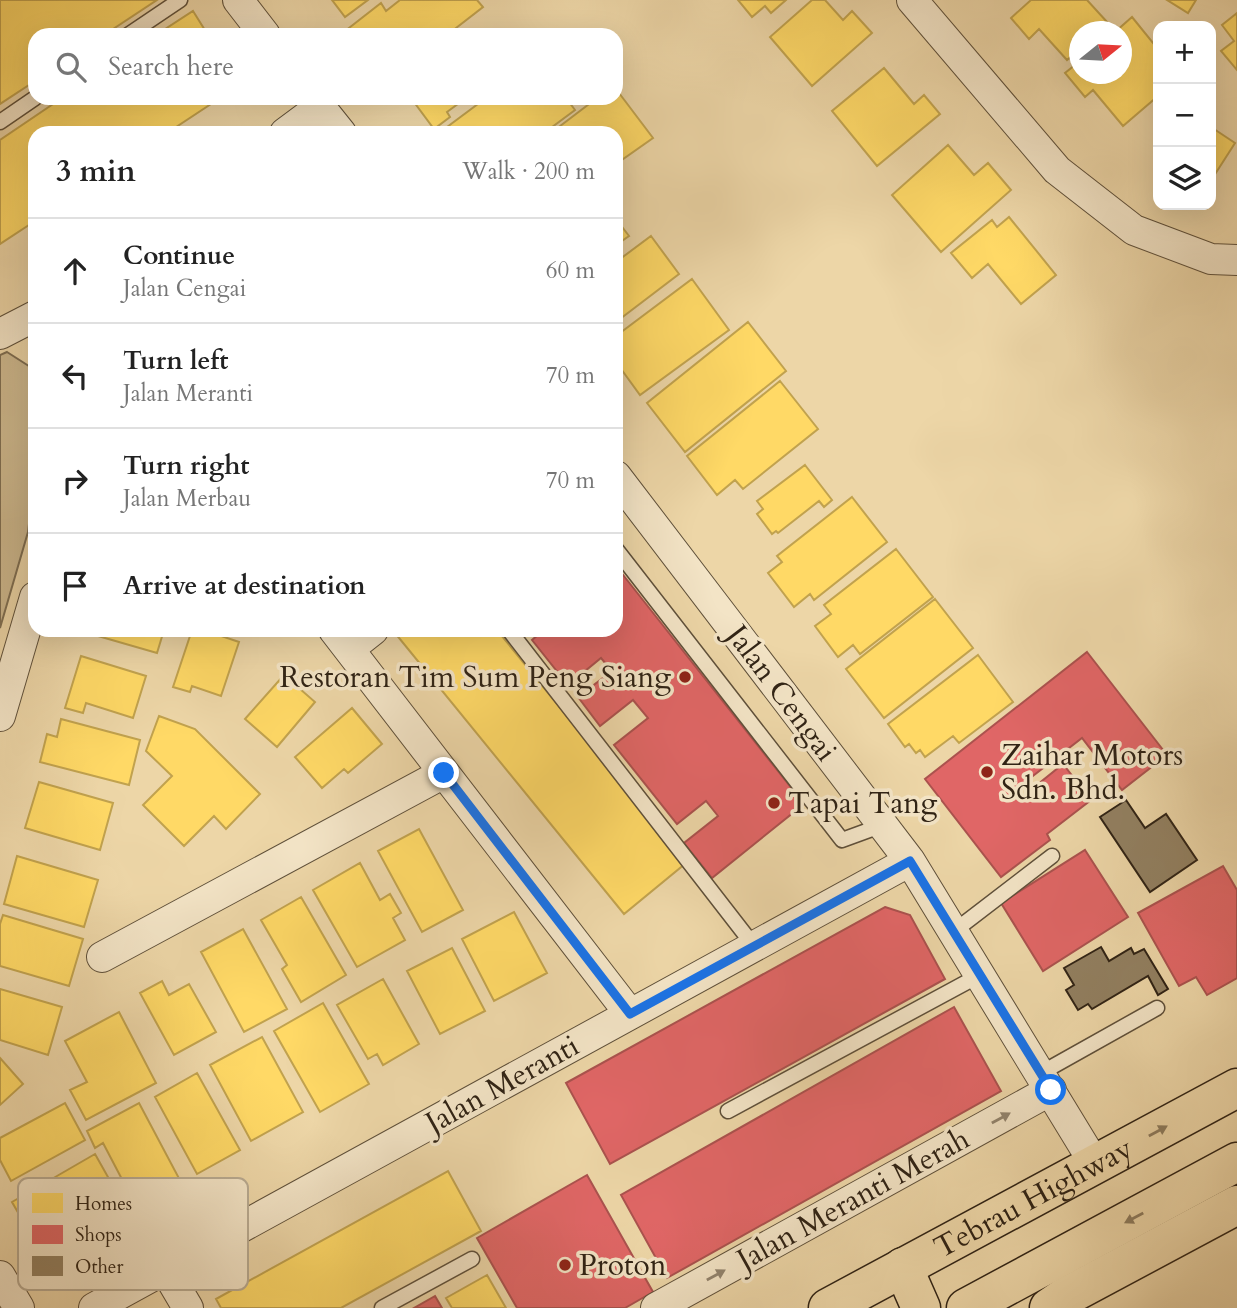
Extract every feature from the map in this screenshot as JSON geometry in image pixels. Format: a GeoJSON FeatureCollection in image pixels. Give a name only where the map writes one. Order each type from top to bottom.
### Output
{"type":"FeatureCollection","features":[{"type":"Feature","properties":{"kind":"main road","name":"Tebrau Highway"},"geometry":{"type":"LineString","coordinates":[[846,1304],[903,1267],[1096,1166],[1237,1088]]}},
{"type":"Feature","properties":{"kind":"main road"},"geometry":{"type":"LineString","coordinates":[[966,1308],[1237,1162]]}},
{"type":"Feature","properties":{"kind":"main road"},"geometry":{"type":"LineString","coordinates":[[1049,1308],[1237,1205]]}},
{"type":"Feature","properties":{"kind":"main road"},"geometry":{"type":"LineString","coordinates":[[903,1267],[921,1308]]}},
{"type":"Feature","properties":{"kind":"street"},"geometry":{"type":"LineString","coordinates":[[238,0],[260,28]]}},
{"type":"Feature","properties":{"kind":"street"},"geometry":{"type":"LineString","coordinates":[[912,0],[1057,170],[1134,230],[1211,258],[1237,260]]}},
{"type":"Feature","properties":{"kind":"street"},"geometry":{"type":"LineString","coordinates":[[292,126],[313,105]]}},
{"type":"Feature","properties":{"kind":"street"},"geometry":{"type":"LineString","coordinates":[[318,105],[335,126]]}},
{"type":"Feature","properties":{"kind":"street"},"geometry":{"type":"LineString","coordinates":[[0,334],[28,320]]}},
{"type":"Feature","properties":{"kind":"street","name":"Jalan Cengai"},"geometry":{"type":"LineString","coordinates":[[623,485],[910,861],[1096,1166]]}},
{"type":"Feature","properties":{"kind":"street"},"geometry":{"type":"LineString","coordinates":[[0,716],[28,621]]}},
{"type":"Feature","properties":{"kind":"street"},"geometry":{"type":"LineString","coordinates":[[342,639],[630,1014]]}},
{"type":"Feature","properties":{"kind":"street"},"geometry":{"type":"LineString","coordinates":[[102,957],[444,773]]}},
{"type":"Feature","properties":{"kind":"street","name":"Jalan Meranti"},"geometry":{"type":"LineString","coordinates":[[248,1223],[910,861]]}},
{"type":"Feature","properties":{"kind":"street","name":"Jalan Meranti Merah"},"geometry":{"type":"LineString","coordinates":[[656,1308],[1046,1081]]}},
{"type":"Feature","properties":{"kind":"street"},"geometry":{"type":"LineString","coordinates":[[0,1276],[19,1308]]}},
{"type":"Feature","properties":{"kind":"street","name":"Jalan Meranti"},"geometry":{"type":"LineString","coordinates":[[94,1308],[127,1290]]}},
{"type":"Feature","properties":{"kind":"street"},"geometry":{"type":"LineString","coordinates":[[177,1290],[188,1308]]}},
{"type":"Feature","properties":{"kind":"lane"},"geometry":{"type":"LineString","coordinates":[[138,28],[180,0]]}},
{"type":"Feature","properties":{"kind":"lane"},"geometry":{"type":"LineString","coordinates":[[0,122],[28,103]]}},
{"type":"Feature","properties":{"kind":"lane"},"geometry":{"type":"LineString","coordinates":[[623,559],[842,840],[883,825]]}},
{"type":"Feature","properties":{"kind":"lane"},"geometry":{"type":"LineString","coordinates":[[514,637],[754,946]]}},
{"type":"Feature","properties":{"kind":"lane"},"geometry":{"type":"LineString","coordinates":[[953,932],[1052,856]]}},
{"type":"Feature","properties":{"kind":"lane"},"geometry":{"type":"LineString","coordinates":[[728,1111],[980,975]]}},
{"type":"Feature","properties":{"kind":"lane"},"geometry":{"type":"LineString","coordinates":[[1046,1081],[1157,1008]]}},
{"type":"Feature","properties":{"kind":"lane"},"geometry":{"type":"LineString","coordinates":[[382,1308],[472,1259]]}},
{"type":"Feature","properties":{"kind":"shaded area"},"geometry":{"type":"Polygon","coordinates":[[[7,352],[28,366],[28,532],[0,628],[0,355],[7,352]]]}},
{"type":"Feature","properties":{"kind":"building: Homes"},"geometry":{"type":"Polygon","coordinates":[[[0,0],[157,0],[115,28],[28,28],[28,86],[0,104],[0,0]]]}},
{"type":"Feature","properties":{"kind":"building: Homes"},"geometry":{"type":"Polygon","coordinates":[[[332,0],[368,0],[345,17],[332,0]]]}},
{"type":"Feature","properties":{"kind":"building: Homes"},"geometry":{"type":"Polygon","coordinates":[[[400,0],[477,0],[483,7],[456,28],[349,28],[381,3],[386,11],[400,0]]]}},
{"type":"Feature","properties":{"kind":"building: Homes"},"geometry":{"type":"Polygon","coordinates":[[[738,0],[786,0],[771,13],[765,6],[752,17],[738,0]]]}},
{"type":"Feature","properties":{"kind":"building: Homes"},"geometry":{"type":"Polygon","coordinates":[[[812,0],[825,0],[843,20],[852,11],[872,33],[812,86],[770,37],[812,0]]]}},
{"type":"Feature","properties":{"kind":"building: Homes"},"geometry":{"type":"Polygon","coordinates":[[[1031,0],[1087,0],[1106,21],[1069,21],[1067,60],[1039,29],[1029,39],[1011,18],[1031,0]]]}},
{"type":"Feature","properties":{"kind":"building: Homes"},"geometry":{"type":"Polygon","coordinates":[[[1167,0],[1196,0],[1188,13],[1167,0]]]}},
{"type":"Feature","properties":{"kind":"building: Homes"},"geometry":{"type":"Polygon","coordinates":[[[193,11],[204,28],[167,28],[193,11]]]}},
{"type":"Feature","properties":{"kind":"building: Homes"},"geometry":{"type":"Polygon","coordinates":[[[1237,13],[1237,70],[1221,51],[1234,41],[1222,25],[1237,13]]]}},
{"type":"Feature","properties":{"kind":"building: Homes"},"geometry":{"type":"Polygon","coordinates":[[[1132,17],[1153,43],[1153,100],[1123,126],[1093,90],[1085,97],[1074,84],[1132,84],[1132,21],[1127,21],[1132,17]]]}},
{"type":"Feature","properties":{"kind":"building: Homes"},"geometry":{"type":"Polygon","coordinates":[[[884,68],[914,104],[924,95],[940,114],[877,166],[832,111],[884,68]]]}},
{"type":"Feature","properties":{"kind":"building: Homes"},"geometry":{"type":"Polygon","coordinates":[[[623,98],[653,138],[623,159],[623,126],[560,126],[588,105],[623,105],[623,98]]]}},
{"type":"Feature","properties":{"kind":"building: Homes"},"geometry":{"type":"Polygon","coordinates":[[[52,105],[209,105],[178,126],[28,126],[28,226],[0,244],[0,140],[52,105]]]}},
{"type":"Feature","properties":{"kind":"building: Homes"},"geometry":{"type":"Polygon","coordinates":[[[416,105],[456,105],[447,112],[450,117],[438,126],[432,126],[416,105]]]}},
{"type":"Feature","properties":{"kind":"building: Homes"},"geometry":{"type":"Polygon","coordinates":[[[477,105],[571,105],[575,110],[553,126],[448,126],[477,105]]]}},
{"type":"Feature","properties":{"kind":"building: Homes"},"geometry":{"type":"Polygon","coordinates":[[[1216,130],[1235,143],[1216,173],[1216,130]]]}},
{"type":"Feature","properties":{"kind":"building: Homes"},"geometry":{"type":"Polygon","coordinates":[[[948,145],[974,175],[988,163],[1011,190],[941,252],[892,195],[948,145]]]}},
{"type":"Feature","properties":{"kind":"building: Homes"},"geometry":{"type":"Polygon","coordinates":[[[1009,217],[1056,275],[1021,304],[988,264],[972,278],[951,253],[992,220],[997,227],[1009,217]]]}},
{"type":"Feature","properties":{"kind":"building: Homes"},"geometry":{"type":"Polygon","coordinates":[[[623,228],[629,236],[623,240],[623,228]]]}},
{"type":"Feature","properties":{"kind":"building: Homes"},"geometry":{"type":"Polygon","coordinates":[[[651,236],[679,274],[623,317],[623,257],[651,236]]]}},
{"type":"Feature","properties":{"kind":"building: Homes"},"geometry":{"type":"Polygon","coordinates":[[[692,279],[729,330],[640,395],[623,372],[623,331],[692,279]]]}},
{"type":"Feature","properties":{"kind":"building: Homes"},"geometry":{"type":"Polygon","coordinates":[[[748,322],[786,371],[685,452],[647,403],[748,322]]]}},
{"type":"Feature","properties":{"kind":"building: Homes"},"geometry":{"type":"Polygon","coordinates":[[[780,381],[818,429],[743,489],[735,480],[717,495],[687,456],[780,381]]]}},
{"type":"Feature","properties":{"kind":"building: Homes"},"geometry":{"type":"Polygon","coordinates":[[[805,465],[832,500],[824,507],[819,501],[778,533],[776,531],[772,534],[757,514],[763,509],[757,501],[805,465]]]}},
{"type":"Feature","properties":{"kind":"building: Homes"},"geometry":{"type":"Polygon","coordinates":[[[852,497],[887,542],[814,600],[810,594],[794,607],[768,573],[782,562],[777,556],[852,497]]]}},
{"type":"Feature","properties":{"kind":"building: Homes"},"geometry":{"type":"Polygon","coordinates":[[[896,549],[933,597],[860,654],[853,645],[838,657],[815,626],[831,614],[824,605],[896,549]]]}},
{"type":"Feature","properties":{"kind":"building: Homes"},"geometry":{"type":"Polygon","coordinates":[[[935,599],[973,648],[884,718],[846,669],[935,599]]]}},
{"type":"Feature","properties":{"kind":"building: Homes"},"geometry":{"type":"Polygon","coordinates":[[[101,637],[162,637],[157,653],[101,637]]]}},
{"type":"Feature","properties":{"kind":"building: Homes"},"geometry":{"type":"Polygon","coordinates":[[[190,637],[224,637],[239,642],[221,696],[192,686],[190,692],[173,687],[190,637]]]}},
{"type":"Feature","properties":{"kind":"building: Homes"},"geometry":{"type":"Polygon","coordinates":[[[398,637],[503,637],[686,863],[624,914],[398,637]]]}},
{"type":"Feature","properties":{"kind":"building: Homes"},"geometry":{"type":"Polygon","coordinates":[[[978,655],[1013,702],[959,743],[953,736],[925,757],[920,750],[916,753],[909,744],[905,747],[888,724],[978,655]]]}},
{"type":"Feature","properties":{"kind":"building: Homes"},"geometry":{"type":"Polygon","coordinates":[[[81,656],[146,676],[133,718],[86,703],[83,713],[65,708],[81,656]]]}},
{"type":"Feature","properties":{"kind":"building: Homes"},"geometry":{"type":"Polygon","coordinates":[[[284,675],[315,702],[277,747],[245,719],[284,675]]]}},
{"type":"Feature","properties":{"kind":"building: Homes"},"geometry":{"type":"Polygon","coordinates":[[[352,708],[382,744],[348,773],[344,769],[322,788],[295,757],[352,708]]]}},
{"type":"Feature","properties":{"kind":"building: Homes"},"geometry":{"type":"Polygon","coordinates":[[[159,716],[195,729],[260,794],[226,829],[214,816],[184,846],[143,805],[172,776],[146,751],[159,716]]]}},
{"type":"Feature","properties":{"kind":"building: Homes"},"geometry":{"type":"Polygon","coordinates":[[[61,719],[140,740],[129,785],[40,762],[47,734],[57,737],[61,719]]]}},
{"type":"Feature","properties":{"kind":"building: Homes"},"geometry":{"type":"Polygon","coordinates":[[[39,782],[113,803],[100,850],[25,828],[39,782]]]}},
{"type":"Feature","properties":{"kind":"building: Homes"},"geometry":{"type":"Polygon","coordinates":[[[419,829],[463,910],[422,932],[378,851],[419,829]]]}},
{"type":"Feature","properties":{"kind":"building: Homes"},"geometry":{"type":"Polygon","coordinates":[[[17,856],[98,880],[84,927],[4,904],[17,856]]]}},
{"type":"Feature","properties":{"kind":"building: Homes"},"geometry":{"type":"Polygon","coordinates":[[[360,863],[380,900],[390,894],[401,913],[393,918],[405,940],[357,967],[313,890],[360,863]]]}},
{"type":"Feature","properties":{"kind":"building: Homes"},"geometry":{"type":"Polygon","coordinates":[[[301,897],[346,975],[301,1002],[282,969],[287,965],[261,920],[301,897]]]}},
{"type":"Feature","properties":{"kind":"building: Homes"},"geometry":{"type":"Polygon","coordinates":[[[514,912],[547,973],[494,1001],[462,939],[514,912]]]}},
{"type":"Feature","properties":{"kind":"building: Homes"},"geometry":{"type":"Polygon","coordinates":[[[3,915],[83,939],[69,986],[0,966],[0,924],[3,915]]]}},
{"type":"Feature","properties":{"kind":"building: Homes"},"geometry":{"type":"Polygon","coordinates":[[[243,929],[287,1009],[244,1032],[201,952],[243,929]]]}},
{"type":"Feature","properties":{"kind":"building: Homes"},"geometry":{"type":"Polygon","coordinates":[[[452,948],[485,1011],[440,1034],[407,971],[452,948]]]}},
{"type":"Feature","properties":{"kind":"building: Homes"},"geometry":{"type":"Polygon","coordinates":[[[383,979],[419,1044],[383,1065],[377,1054],[368,1059],[337,1005],[383,979]]]}},
{"type":"Feature","properties":{"kind":"building: Homes"},"geometry":{"type":"Polygon","coordinates":[[[162,981],[169,995],[189,984],[216,1032],[174,1055],[140,993],[162,981]]]}},
{"type":"Feature","properties":{"kind":"building: Homes"},"geometry":{"type":"Polygon","coordinates":[[[0,989],[62,1007],[48,1055],[0,1040],[0,989]]]}},
{"type":"Feature","properties":{"kind":"building: Homes"},"geometry":{"type":"Polygon","coordinates":[[[323,1003],[369,1084],[320,1112],[274,1031],[323,1003]]]}},
{"type":"Feature","properties":{"kind":"building: Homes"},"geometry":{"type":"Polygon","coordinates":[[[119,1012],[156,1083],[86,1120],[70,1090],[87,1082],[65,1041],[119,1012]]]}},
{"type":"Feature","properties":{"kind":"building: Homes"},"geometry":{"type":"Polygon","coordinates":[[[262,1037],[303,1112],[251,1141],[210,1065],[262,1037]]]}},
{"type":"Feature","properties":{"kind":"building: Homes"},"geometry":{"type":"Polygon","coordinates":[[[0,1058],[23,1084],[0,1105],[0,1058]]]}},
{"type":"Feature","properties":{"kind":"building: Homes"},"geometry":{"type":"Polygon","coordinates":[[[197,1073],[240,1150],[197,1174],[155,1097],[197,1073]]]}},
{"type":"Feature","properties":{"kind":"building: Homes"},"geometry":{"type":"Polygon","coordinates":[[[65,1103],[85,1140],[11,1181],[0,1160],[0,1138],[65,1103]]]}},
{"type":"Feature","properties":{"kind":"building: Homes"},"geometry":{"type":"Polygon","coordinates":[[[139,1103],[179,1178],[121,1178],[103,1143],[95,1148],[87,1131],[139,1103]]]}},
{"type":"Feature","properties":{"kind":"building: Homes"},"geometry":{"type":"Polygon","coordinates":[[[95,1154],[109,1178],[54,1178],[95,1154]]]}},
{"type":"Feature","properties":{"kind":"building: Homes"},"geometry":{"type":"Polygon","coordinates":[[[448,1171],[481,1231],[341,1308],[221,1308],[216,1299],[232,1290],[248,1290],[248,1281],[448,1171]]]}},
{"type":"Feature","properties":{"kind":"building: Homes"},"geometry":{"type":"Polygon","coordinates":[[[18,1199],[18,1212],[12,1202],[18,1199]]]}},
{"type":"Feature","properties":{"kind":"building: Homes"},"geometry":{"type":"Polygon","coordinates":[[[487,1275],[506,1308],[452,1308],[446,1298],[487,1275]]]}},
{"type":"Feature","properties":{"kind":"building: Shops"},"geometry":{"type":"Polygon","coordinates":[[[623,575],[804,804],[712,878],[684,843],[718,816],[706,801],[677,824],[614,745],[648,718],[633,700],[600,726],[578,697],[612,671],[601,658],[568,685],[532,640],[536,637],[623,637],[623,575]]]}},
{"type":"Feature","properties":{"kind":"building: Shops","name":"Zaihar Motors Sdn. Bhd."},"geometry":{"type":"Polygon","coordinates":[[[1087,652],[1167,755],[1122,790],[1082,738],[1016,789],[1022,797],[1063,764],[1091,800],[1047,834],[1050,840],[1001,877],[925,779],[1087,652]]]}},
{"type":"Feature","properties":{"kind":"building: Shops"},"geometry":{"type":"Polygon","coordinates":[[[1085,850],[1128,917],[1043,971],[1001,903],[1085,850]]]}},
{"type":"Feature","properties":{"kind":"building: Shops"},"geometry":{"type":"Polygon","coordinates":[[[1223,866],[1237,890],[1237,978],[1207,995],[1196,977],[1179,986],[1138,913],[1223,866]]]}},
{"type":"Feature","properties":{"kind":"building: Shops"},"geometry":{"type":"Polygon","coordinates":[[[885,907],[910,915],[945,979],[610,1164],[566,1083],[885,907]]]}},
{"type":"Feature","properties":{"kind":"building: Shops"},"geometry":{"type":"Polygon","coordinates":[[[954,1007],[1001,1091],[667,1278],[621,1195],[954,1007]]]}},
{"type":"Feature","properties":{"kind":"building: Shops","name":"Proton"},"geometry":{"type":"Polygon","coordinates":[[[587,1175],[653,1292],[625,1308],[517,1308],[477,1238],[587,1175]]]}},
{"type":"Feature","properties":{"kind":"building: Shops"},"geometry":{"type":"Polygon","coordinates":[[[435,1296],[442,1308],[414,1308],[435,1296]]]}},
{"type":"Feature","properties":{"kind":"building: Other"},"geometry":{"type":"Polygon","coordinates":[[[1126,800],[1145,828],[1166,814],[1197,860],[1150,892],[1100,817],[1126,800]]]}},
{"type":"Feature","properties":{"kind":"building: Other"},"geometry":{"type":"Polygon","coordinates":[[[1101,947],[1109,961],[1131,948],[1134,954],[1144,949],[1168,989],[1158,995],[1148,976],[1092,1009],[1088,1004],[1078,1010],[1066,990],[1074,985],[1064,968],[1101,947]]]}},
{"type":"Feature","properties":{"kind":"place","name":"Restoran Tim Sum Peng Siang"},"geometry":{"type":"Point","coordinates":[685,677]}},
{"type":"Feature","properties":{"kind":"place","name":"Zaihar Motors Sdn. Bhd."},"geometry":{"type":"Point","coordinates":[987,772]}},
{"type":"Feature","properties":{"kind":"place","name":"Tapai Tang"},"geometry":{"type":"Point","coordinates":[774,803]}},
{"type":"Feature","properties":{"kind":"place","name":"Proton"},"geometry":{"type":"Point","coordinates":[565,1265]}},
{"type":"Feature","properties":{"kind":"route"},"geometry":{"type":"LineString","coordinates":[[444,773],[630,1014],[910,861],[1051,1090]]}}]}
